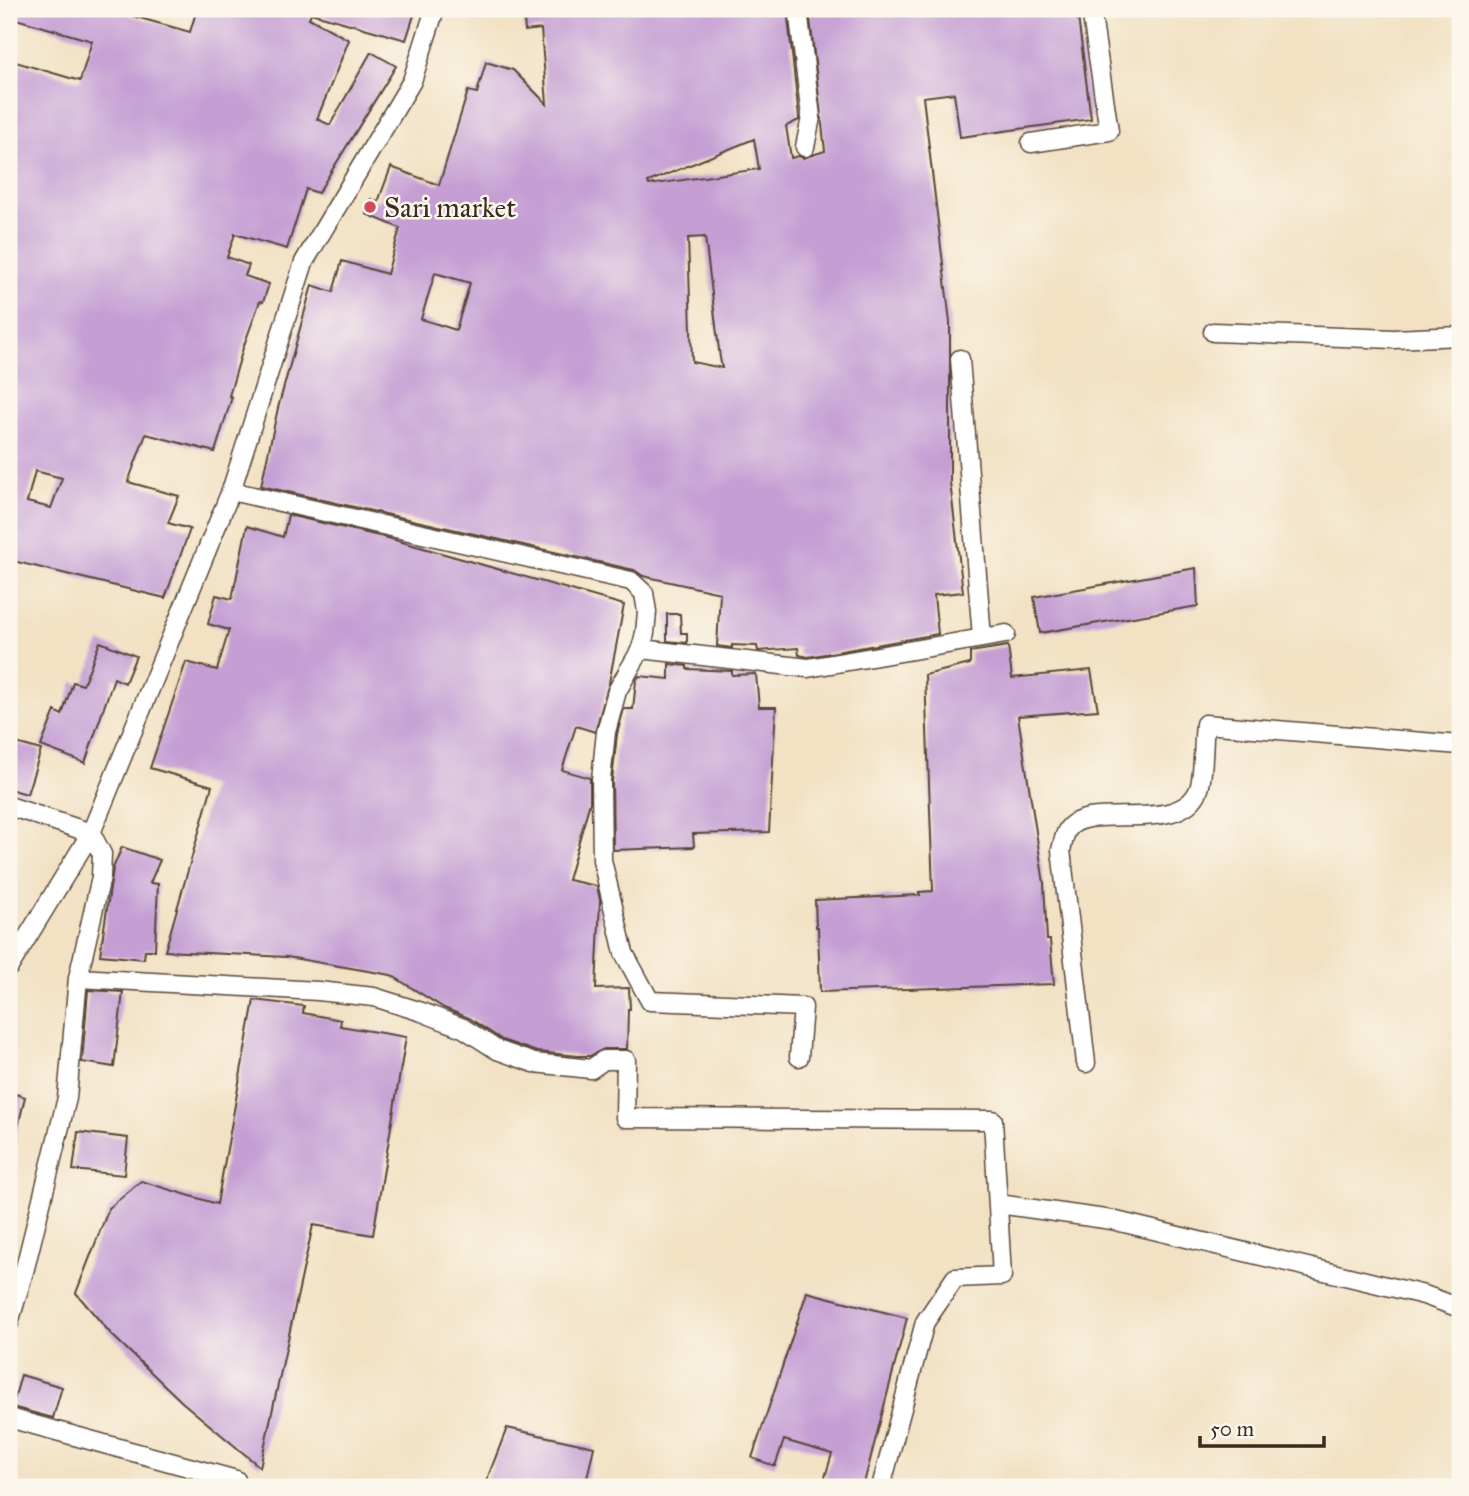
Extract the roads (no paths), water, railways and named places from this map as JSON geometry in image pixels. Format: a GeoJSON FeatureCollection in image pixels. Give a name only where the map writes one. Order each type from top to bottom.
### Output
{"type":"FeatureCollection","features":[{"type":"Feature","properties":{"kind":"street"},"geometry":{"type":"LineString","coordinates":[[9,967],[91,833],[139,711],[187,603],[230,491],[304,262],[412,81],[435,9]]}},
{"type":"Feature","properties":{"kind":"street"},"geometry":{"type":"LineString","coordinates":[[798,9],[811,117],[805,147]]}},
{"type":"Feature","properties":{"kind":"street"},"geometry":{"type":"LineString","coordinates":[[1031,143],[1109,131],[1091,9]]}},
{"type":"Feature","properties":{"kind":"street"},"geometry":{"type":"LineString","coordinates":[[1213,332],[1394,339],[1460,336]]}},
{"type":"Feature","properties":{"kind":"street"},"geometry":{"type":"LineString","coordinates":[[960,359],[982,638]]}},
{"type":"Feature","properties":{"kind":"street"},"geometry":{"type":"LineString","coordinates":[[230,491],[631,581],[644,593],[647,612],[645,633],[641,649],[617,691],[606,732],[601,780],[602,860],[624,953],[650,1000],[803,1007],[799,1057]]}},
{"type":"Feature","properties":{"kind":"street"},"geometry":{"type":"LineString","coordinates":[[641,649],[808,668],[1006,634]]}},
{"type":"Feature","properties":{"kind":"street"},"geometry":{"type":"LineString","coordinates":[[1086,1063],[1061,850],[1067,829],[1080,820],[1172,813],[1190,803],[1200,788],[1205,724],[1460,745]]}},
{"type":"Feature","properties":{"kind":"street"},"geometry":{"type":"LineString","coordinates":[[9,806],[91,833],[102,854],[101,877],[78,978],[68,1098],[9,1323]]}},
{"type":"Feature","properties":{"kind":"street"},"geometry":{"type":"LineString","coordinates":[[78,978],[318,991],[374,998],[463,1028],[497,1050],[534,1063],[591,1069],[604,1060],[626,1059],[625,1118],[993,1120],[1002,1276],[955,1278],[925,1322],[881,1487]]}},
{"type":"Feature","properties":{"kind":"street"},"geometry":{"type":"LineString","coordinates":[[998,1204],[1112,1220],[1424,1295],[1460,1308]]}},
{"type":"Feature","properties":{"kind":"street"},"geometry":{"type":"LineString","coordinates":[[9,1418],[236,1480]]}},
{"type":"Feature","properties":{"kind":"place","name":"Sari market"},"geometry":{"type":"Point","coordinates":[370,207]}}]}
